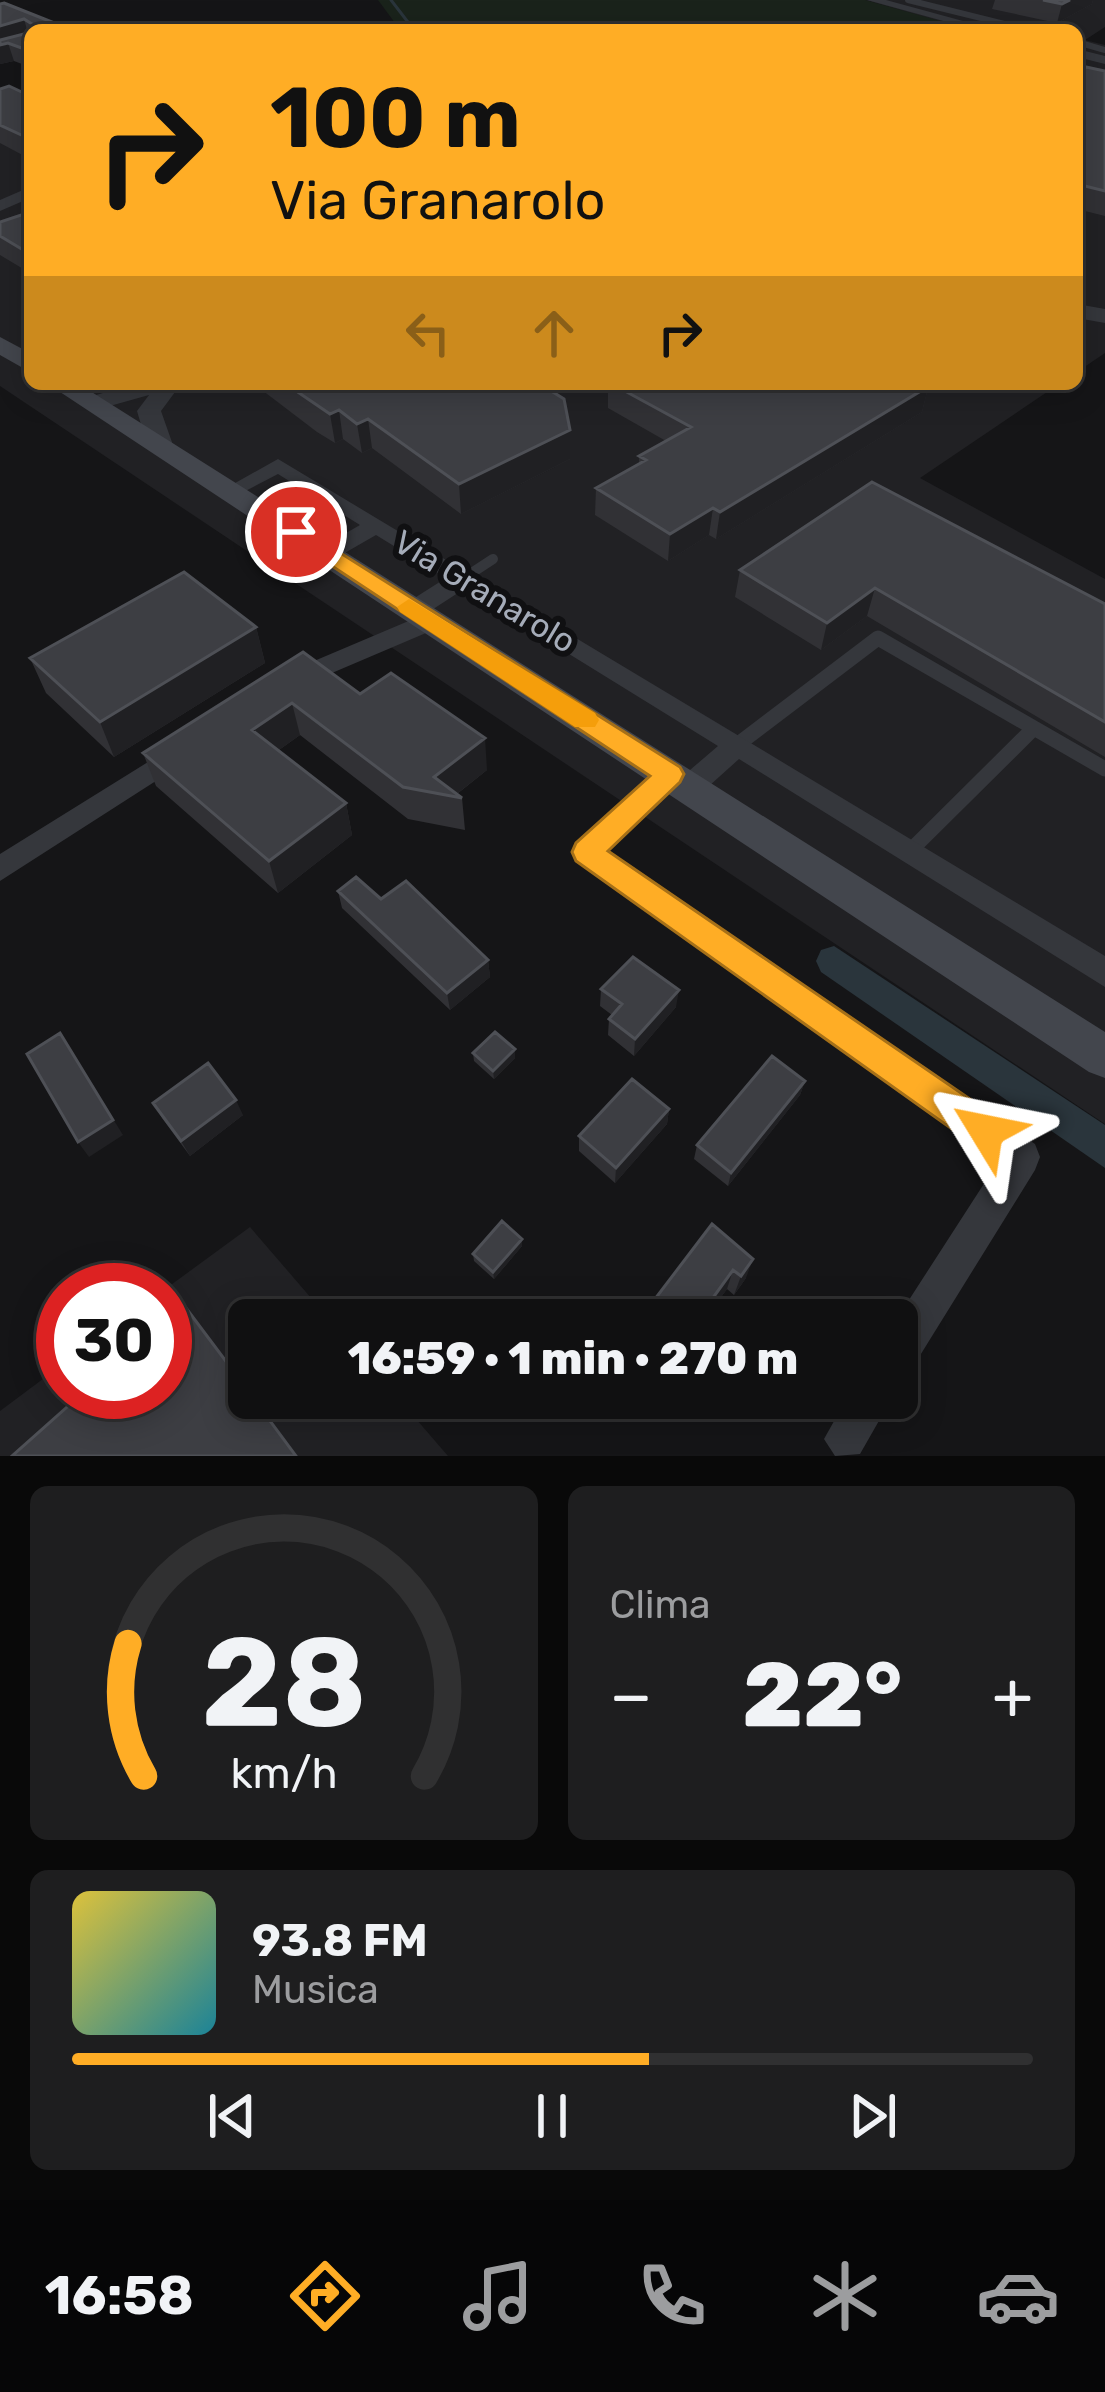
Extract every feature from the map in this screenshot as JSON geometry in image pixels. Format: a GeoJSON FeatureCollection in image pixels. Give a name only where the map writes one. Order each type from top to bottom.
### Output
{"type":"FeatureCollection","features":[{"type":"Feature","properties":{"kind":"main road","name":"Via Granarolo"},"geometry":{"type":"LineString","coordinates":[[102,394],[161,448],[1105,1057]]}},
{"type":"Feature","properties":{"kind":"street"},"geometry":{"type":"LineString","coordinates":[[873,0],[966,24]]}},
{"type":"Feature","properties":{"kind":"street"},"geometry":{"type":"LineString","coordinates":[[161,448],[148,411],[164,390]]}},
{"type":"Feature","properties":{"kind":"street","name":"Via Granarolo"},"geometry":{"type":"LineString","coordinates":[[232,490],[278,465],[1105,973]]}},
{"type":"Feature","properties":{"kind":"street"},"geometry":{"type":"LineString","coordinates":[[328,553],[376,525]]}},
{"type":"Feature","properties":{"kind":"street"},"geometry":{"type":"LineString","coordinates":[[264,698],[302,673],[386,638],[423,615],[464,578]]}},
{"type":"Feature","properties":{"kind":"street"},"geometry":{"type":"LineString","coordinates":[[0,869],[207,734]]}},
{"type":"Feature","properties":{"kind":"street"},"geometry":{"type":"LineString","coordinates":[[736,745],[587,852],[1022,1157],[918,1323]]}},
{"type":"Feature","properties":{"kind":"street"},"geometry":{"type":"LineString","coordinates":[[845,1439],[858,1419]]}},
{"type":"Feature","properties":{"kind":"lane"},"geometry":{"type":"LineString","coordinates":[[908,0],[1005,24]]}},
{"type":"Feature","properties":{"kind":"lane"},"geometry":{"type":"LineString","coordinates":[[950,20],[965,14]]}},
{"type":"Feature","properties":{"kind":"lane"},"geometry":{"type":"LineString","coordinates":[[464,578],[493,559]]}},
{"type":"Feature","properties":{"kind":"lane"},"geometry":{"type":"LineString","coordinates":[[736,745],[878,638],[1105,769]]}},
{"type":"Feature","properties":{"kind":"lane"},"geometry":{"type":"LineString","coordinates":[[909,852],[1034,728]]}},
{"type":"Feature","properties":{"kind":"shaded area"},"geometry":{"type":"Polygon","coordinates":[[[378,0],[865,0],[940,21],[934,24],[395,23],[378,0]]]}},
{"type":"Feature","properties":{"kind":"shaded area"},"geometry":{"type":"Polygon","coordinates":[[[865,0],[1105,0],[1105,27],[1085,40],[1105,45],[1105,353],[1083,368],[1083,24],[933,24],[938,21],[865,0]]]}},
{"type":"Feature","properties":{"kind":"shaded area"},"geometry":{"type":"Polygon","coordinates":[[[24,101],[24,390],[1050,390],[920,478],[1105,579],[1105,1124],[0,386],[0,107],[24,101]]]}},
{"type":"Feature","properties":{"kind":"shaded area"},"geometry":{"type":"Polygon","coordinates":[[[250,1227],[312,1299],[228,1299],[228,1419],[416,1419],[448,1456],[0,1456],[0,1411],[36,1384],[36,1419],[192,1419],[192,1269],[250,1227]]]}},
{"type":"Feature","properties":{"kind":"building"},"geometry":{"type":"Polygon","coordinates":[[[0,4],[57,24],[32,24],[24,19],[0,26],[0,4]]]}},
{"type":"Feature","properties":{"kind":"building"},"geometry":{"type":"Polygon","coordinates":[[[24,34],[24,49],[0,45],[0,40],[24,34]]]}},
{"type":"Feature","properties":{"kind":"building"},"geometry":{"type":"Polygon","coordinates":[[[1083,70],[1105,71],[1105,191],[1083,186],[1083,70]]]}},
{"type":"Feature","properties":{"kind":"building"},"geometry":{"type":"Polygon","coordinates":[[[9,86],[24,93],[24,136],[0,125],[0,89],[9,86]]]}},
{"type":"Feature","properties":{"kind":"building"},"geometry":{"type":"Polygon","coordinates":[[[24,214],[24,250],[0,236],[0,222],[24,214]]]}},
{"type":"Feature","properties":{"kind":"building"},"geometry":{"type":"Polygon","coordinates":[[[295,390],[550,390],[564,399],[570,430],[459,484],[368,419],[357,424],[339,410],[330,414],[295,390]]]}},
{"type":"Feature","properties":{"kind":"building"},"geometry":{"type":"Polygon","coordinates":[[[623,390],[922,390],[720,512],[713,508],[670,534],[596,488],[646,460],[639,456],[691,427],[623,390]]]}},
{"type":"Feature","properties":{"kind":"building"},"geometry":{"type":"Polygon","coordinates":[[[872,482],[1105,604],[1105,722],[875,588],[827,623],[740,570],[872,482]]]}},
{"type":"Feature","properties":{"kind":"building"},"geometry":{"type":"Polygon","coordinates":[[[184,572],[256,627],[100,722],[30,658],[184,572]]]}},
{"type":"Feature","properties":{"kind":"building"},"geometry":{"type":"Polygon","coordinates":[[[303,652],[360,694],[391,673],[485,738],[434,777],[462,798],[403,787],[292,703],[252,730],[346,803],[269,861],[143,753],[303,652]]]}},
{"type":"Feature","properties":{"kind":"building"},"geometry":{"type":"Polygon","coordinates":[[[356,877],[381,899],[406,881],[488,960],[447,993],[338,891],[356,877]]]}},
{"type":"Feature","properties":{"kind":"building"},"geometry":{"type":"Polygon","coordinates":[[[633,957],[679,990],[635,1039],[609,1019],[622,1004],[601,989],[633,957]]]}},
{"type":"Feature","properties":{"kind":"building"},"geometry":{"type":"Polygon","coordinates":[[[495,1032],[515,1049],[493,1071],[473,1053],[495,1032]]]}},
{"type":"Feature","properties":{"kind":"building"},"geometry":{"type":"Polygon","coordinates":[[[60,1033],[113,1120],[78,1142],[27,1054],[60,1033]]]}},
{"type":"Feature","properties":{"kind":"building"},"geometry":{"type":"Polygon","coordinates":[[[772,1056],[805,1081],[731,1173],[697,1145],[772,1056]]]}},
{"type":"Feature","properties":{"kind":"building"},"geometry":{"type":"Polygon","coordinates":[[[208,1063],[236,1100],[181,1141],[153,1103],[208,1063]]]}},
{"type":"Feature","properties":{"kind":"building"},"geometry":{"type":"Polygon","coordinates":[[[632,1079],[669,1109],[616,1168],[579,1136],[632,1079]]]}},
{"type":"Feature","properties":{"kind":"building"},"geometry":{"type":"Polygon","coordinates":[[[502,1221],[522,1239],[493,1272],[473,1254],[502,1221]]]}},
{"type":"Feature","properties":{"kind":"building"},"geometry":{"type":"Polygon","coordinates":[[[712,1224],[753,1259],[741,1276],[733,1270],[712,1299],[655,1299],[712,1224]]]}},
{"type":"Feature","properties":{"kind":"building"},"geometry":{"type":"Polygon","coordinates":[[[192,1316],[228,1364],[228,1419],[269,1419],[296,1456],[12,1456],[54,1419],[192,1419],[192,1316]]]}},
{"type":"Feature","properties":{"kind":"waterway"},"geometry":{"type":"LineString","coordinates":[[391,0],[409,24]]}},
{"type":"Feature","properties":{"kind":"waterway"},"geometry":{"type":"LineString","coordinates":[[834,961],[1105,1148]]}},
{"type":"Feature","properties":{"kind":"slow traffic"},"geometry":{"type":"LineString","coordinates":[[409,607],[585,720]]}},
{"type":"Feature","properties":{"kind":"route"},"geometry":{"type":"LineString","coordinates":[[296,532],[670,774],[587,852],[986,1131]]}}]}
